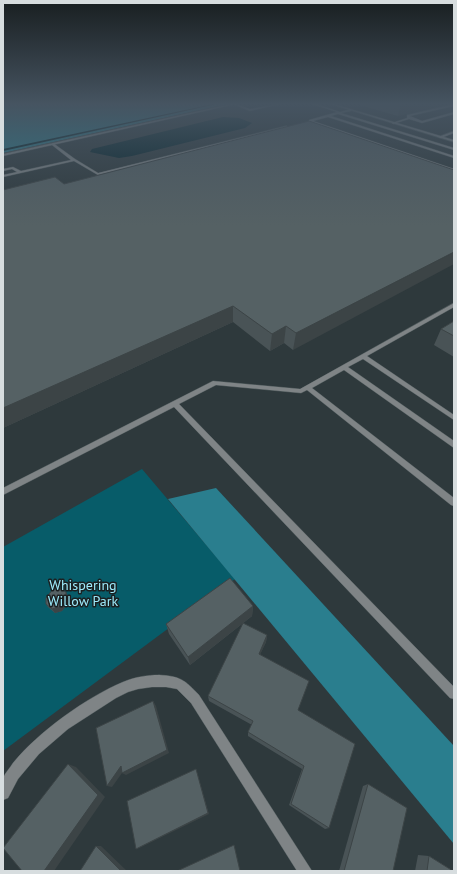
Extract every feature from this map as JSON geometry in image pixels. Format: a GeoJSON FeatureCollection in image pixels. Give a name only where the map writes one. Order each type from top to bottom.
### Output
{"type":"FeatureCollection","features":[{"type":"Feature","properties":{"kind":"street"},"geometry":{"type":"LineString","coordinates":[[3,155],[49,145]]}},
{"type":"Feature","properties":{"kind":"street"},"geometry":{"type":"LineString","coordinates":[[3,793],[13,774],[31,753],[51,736],[104,698],[126,687],[144,682],[162,681],[180,684],[194,699],[305,871]]}},
{"type":"Feature","properties":{"kind":"lane"},"geometry":{"type":"LineString","coordinates":[[54,145],[74,160],[98,174],[215,145]]}},
{"type":"Feature","properties":{"kind":"lane"},"geometry":{"type":"LineString","coordinates":[[380,145],[454,170]]}},
{"type":"Feature","properties":{"kind":"lane"},"geometry":{"type":"LineString","coordinates":[[416,145],[454,157]]}},
{"type":"Feature","properties":{"kind":"lane"},"geometry":{"type":"LineString","coordinates":[[438,145],[454,150]]}},
{"type":"Feature","properties":{"kind":"lane"},"geometry":{"type":"LineString","coordinates":[[3,176],[74,160]]}},
{"type":"Feature","properties":{"kind":"lane"},"geometry":{"type":"LineString","coordinates":[[3,170],[13,168],[20,172]]}},
{"type":"Feature","properties":{"kind":"lane"},"geometry":{"type":"LineString","coordinates":[[3,492],[215,384],[301,391],[454,305]]}},
{"type":"Feature","properties":{"kind":"lane"},"geometry":{"type":"LineString","coordinates":[[363,356],[454,418]]}},
{"type":"Feature","properties":{"kind":"lane"},"geometry":{"type":"LineString","coordinates":[[344,367],[454,445]]}},
{"type":"Feature","properties":{"kind":"lane"},"geometry":{"type":"LineString","coordinates":[[307,387],[454,503]]}},
{"type":"Feature","properties":{"kind":"lane"},"geometry":{"type":"LineString","coordinates":[[175,404],[454,694]]}},
{"type":"Feature","properties":{"kind":"green space","name":"Whispering Willow Park"},"geometry":{"type":"Polygon","coordinates":[[[142,469],[235,579],[3,751],[3,547],[142,469]]]}},
{"type":"Feature","properties":{"kind":"shaded area"},"geometry":{"type":"Polygon","coordinates":[[[3,145],[41,145],[3,153],[3,145]]]}},
{"type":"Feature","properties":{"kind":"shaded area"},"geometry":{"type":"Polygon","coordinates":[[[109,145],[177,145],[119,158],[90,152],[92,149],[109,145]]]}},
{"type":"Feature","properties":{"kind":"shaded area"},"geometry":{"type":"Polygon","coordinates":[[[216,488],[454,746],[454,844],[168,499],[216,488]]]}},
{"type":"Feature","properties":{"kind":"building"},"geometry":{"type":"Polygon","coordinates":[[[216,145],[379,145],[454,170],[454,252],[296,333],[286,326],[272,334],[233,306],[3,408],[3,190],[55,177],[64,184],[216,145]]]}},
{"type":"Feature","properties":{"kind":"building"},"geometry":{"type":"Polygon","coordinates":[[[454,321],[454,336],[441,329],[454,321]]]}},
{"type":"Feature","properties":{"kind":"building"},"geometry":{"type":"Polygon","coordinates":[[[230,578],[253,606],[188,657],[166,624],[230,578]]]}},
{"type":"Feature","properties":{"kind":"building"},"geometry":{"type":"Polygon","coordinates":[[[53,589],[61,589],[66,592],[66,599],[59,607],[52,609],[46,604],[46,598],[53,589]]]}},
{"type":"Feature","properties":{"kind":"building"},"geometry":{"type":"Polygon","coordinates":[[[243,623],[267,635],[259,654],[309,681],[298,710],[355,744],[329,828],[291,804],[304,766],[248,732],[253,721],[208,696],[243,623]]]}},
{"type":"Feature","properties":{"kind":"building"},"geometry":{"type":"Polygon","coordinates":[[[153,701],[167,750],[122,773],[121,766],[107,786],[96,728],[153,701]]]}},
{"type":"Feature","properties":{"kind":"building"},"geometry":{"type":"Polygon","coordinates":[[[68,764],[98,795],[44,871],[22,871],[3,848],[68,764]]]}},
{"type":"Feature","properties":{"kind":"building"},"geometry":{"type":"Polygon","coordinates":[[[196,769],[208,813],[136,849],[127,801],[196,769]]]}},
{"type":"Feature","properties":{"kind":"building"},"geometry":{"type":"Polygon","coordinates":[[[368,784],[407,808],[393,871],[344,871],[368,784]]]}},
{"type":"Feature","properties":{"kind":"building"},"geometry":{"type":"Polygon","coordinates":[[[234,845],[240,871],[177,871],[234,845]]]}},
{"type":"Feature","properties":{"kind":"building"},"geometry":{"type":"Polygon","coordinates":[[[96,846],[121,871],[80,871],[96,846]]]}},
{"type":"Feature","properties":{"kind":"building"},"geometry":{"type":"Polygon","coordinates":[[[429,856],[453,871],[427,871],[429,856]]]}},
{"type":"Feature","properties":{"kind":"waterway"},"geometry":{"type":"LineString","coordinates":[[3,150],[27,145]]}}]}
